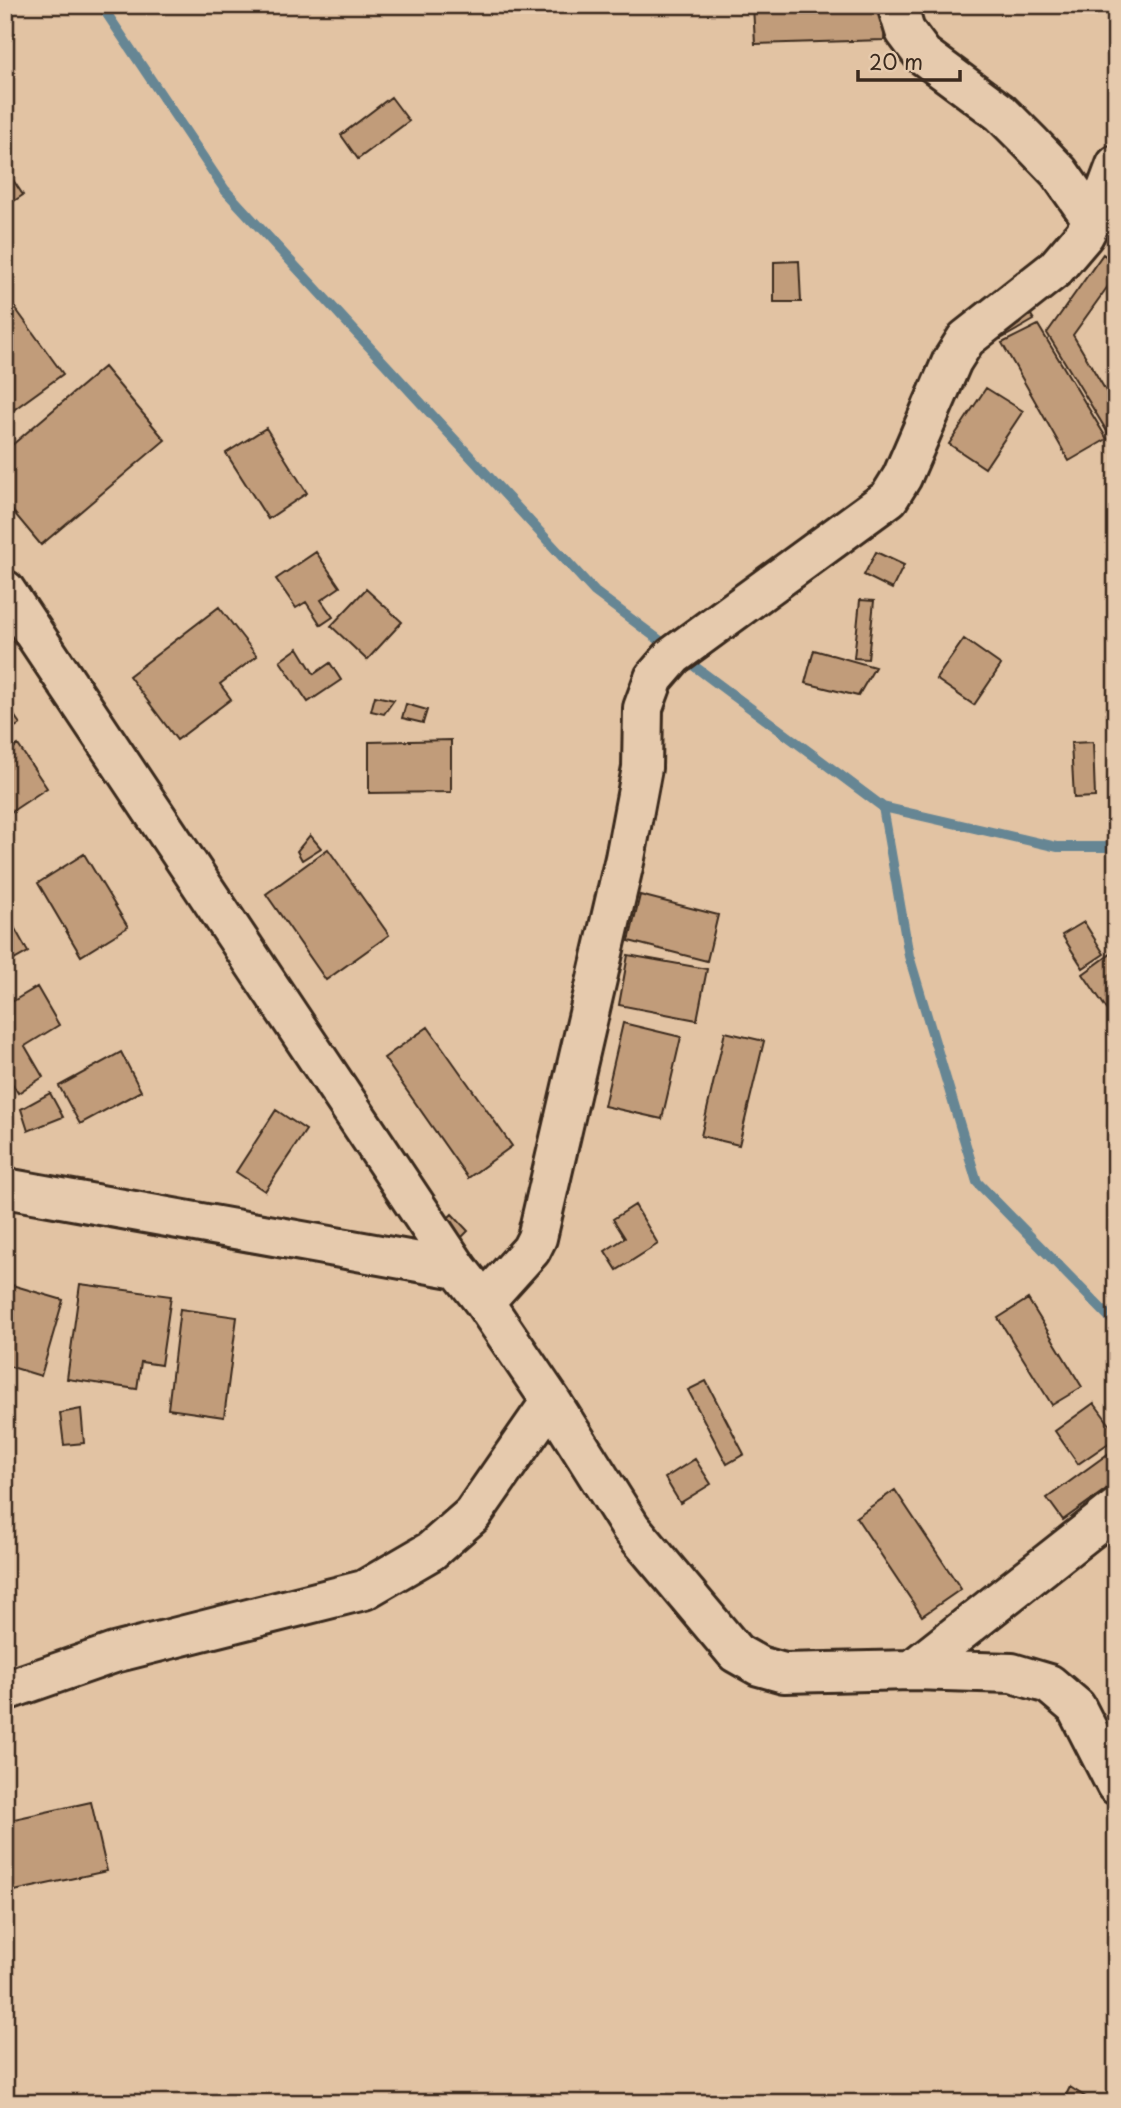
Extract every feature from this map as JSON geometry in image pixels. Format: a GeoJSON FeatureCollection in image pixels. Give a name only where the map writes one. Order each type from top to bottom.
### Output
{"type":"FeatureCollection","features":[{"type":"Feature","properties":{"kind":"street"},"geometry":{"type":"LineString","coordinates":[[897,5],[905,30],[923,55],[1001,113],[1031,142],[1059,172],[1092,219]]}},
{"type":"Feature","properties":{"kind":"street"},"geometry":{"type":"LineString","coordinates":[[484,1302],[531,1250],[537,1238],[625,858],[642,768],[643,708],[654,678],[673,656],[889,498],[902,477],[951,360],[966,339],[1055,270],[1084,235],[1104,197],[1116,165]]}},
{"type":"Feature","properties":{"kind":"street"},"geometry":{"type":"LineString","coordinates":[[5,590],[458,1269],[484,1302],[551,1401],[631,1528],[736,1653],[760,1666],[783,1673],[912,1670],[1012,1673],[1049,1684],[1076,1707],[1116,1785]]}},
{"type":"Feature","properties":{"kind":"street"},"geometry":{"type":"LineString","coordinates":[[5,1186],[458,1269]]}},
{"type":"Feature","properties":{"kind":"street"},"geometry":{"type":"LineString","coordinates":[[5,1691],[114,1653],[364,1590],[431,1551],[472,1515],[551,1401]]}},
{"type":"Feature","properties":{"kind":"street"},"geometry":{"type":"LineString","coordinates":[[912,1670],[1116,1509]]}},
{"type":"Feature","properties":{"kind":"building"},"geometry":{"type":"Polygon","coordinates":[[[753,5],[886,5],[884,40],[755,44],[753,5]]]}},
{"type":"Feature","properties":{"kind":"building"},"geometry":{"type":"Polygon","coordinates":[[[391,97],[409,121],[358,159],[341,135],[391,97]]]}},
{"type":"Feature","properties":{"kind":"building"},"geometry":{"type":"Polygon","coordinates":[[[5,168],[23,195],[5,207],[5,168]]]}},
{"type":"Feature","properties":{"kind":"building"},"geometry":{"type":"Polygon","coordinates":[[[1103,254],[1116,264],[1116,275],[1073,335],[1116,408],[1116,427],[1108,433],[1047,333],[1103,254]]]}},
{"type":"Feature","properties":{"kind":"building"},"geometry":{"type":"Polygon","coordinates":[[[799,261],[801,302],[774,302],[774,262],[799,261]]]}},
{"type":"Feature","properties":{"kind":"building"},"geometry":{"type":"Polygon","coordinates":[[[5,294],[63,374],[5,416],[5,294]]]}},
{"type":"Feature","properties":{"kind":"building"},"geometry":{"type":"Polygon","coordinates":[[[1028,310],[1034,320],[1001,339],[995,329],[1028,310]]]}},
{"type":"Feature","properties":{"kind":"building"},"geometry":{"type":"Polygon","coordinates":[[[1038,325],[1107,439],[1069,461],[1002,343],[1038,325]]]}},
{"type":"Feature","properties":{"kind":"building"},"geometry":{"type":"Polygon","coordinates":[[[104,367],[165,440],[41,545],[5,502],[5,451],[104,367]]]}},
{"type":"Feature","properties":{"kind":"building"},"geometry":{"type":"Polygon","coordinates":[[[986,388],[1023,411],[985,468],[949,444],[986,388]]]}},
{"type":"Feature","properties":{"kind":"building"},"geometry":{"type":"Polygon","coordinates":[[[266,428],[307,493],[268,519],[226,453],[266,428]]]}},
{"type":"Feature","properties":{"kind":"building"},"geometry":{"type":"Polygon","coordinates":[[[316,552],[340,587],[321,600],[333,617],[321,625],[306,602],[296,608],[276,579],[316,552]]]}},
{"type":"Feature","properties":{"kind":"building"},"geometry":{"type":"Polygon","coordinates":[[[876,552],[904,565],[892,589],[864,575],[876,552]]]}},
{"type":"Feature","properties":{"kind":"building"},"geometry":{"type":"Polygon","coordinates":[[[366,589],[402,622],[367,660],[331,626],[366,589]]]}},
{"type":"Feature","properties":{"kind":"building"},"geometry":{"type":"Polygon","coordinates":[[[860,600],[874,601],[868,659],[854,658],[860,600]]]}},
{"type":"Feature","properties":{"kind":"building"},"geometry":{"type":"Polygon","coordinates":[[[219,607],[257,656],[220,684],[231,699],[177,740],[129,676],[219,607]]]}},
{"type":"Feature","properties":{"kind":"building"},"geometry":{"type":"Polygon","coordinates":[[[964,639],[1001,665],[974,705],[936,679],[964,639]]]}},
{"type":"Feature","properties":{"kind":"building"},"geometry":{"type":"Polygon","coordinates":[[[298,648],[314,674],[330,663],[341,680],[308,702],[280,661],[298,648]]]}},
{"type":"Feature","properties":{"kind":"building"},"geometry":{"type":"Polygon","coordinates":[[[814,650],[875,667],[858,696],[805,683],[814,650]]]}},
{"type":"Feature","properties":{"kind":"building"},"geometry":{"type":"Polygon","coordinates":[[[375,696],[394,700],[384,714],[371,711],[375,696]]]}},
{"type":"Feature","properties":{"kind":"building"},"geometry":{"type":"Polygon","coordinates":[[[5,702],[20,724],[5,733],[5,702]]]}},
{"type":"Feature","properties":{"kind":"building"},"geometry":{"type":"Polygon","coordinates":[[[406,704],[427,710],[423,723],[402,718],[406,704]]]}},
{"type":"Feature","properties":{"kind":"building"},"geometry":{"type":"Polygon","coordinates":[[[451,740],[451,792],[369,793],[369,742],[451,740]]]}},
{"type":"Feature","properties":{"kind":"building"},"geometry":{"type":"Polygon","coordinates":[[[1093,742],[1095,797],[1074,798],[1071,743],[1093,742]]]}},
{"type":"Feature","properties":{"kind":"building"},"geometry":{"type":"Polygon","coordinates":[[[18,745],[47,788],[5,816],[5,754],[18,745]]]}},
{"type":"Feature","properties":{"kind":"building"},"geometry":{"type":"Polygon","coordinates":[[[310,835],[321,848],[302,860],[297,851],[310,835]]]}},
{"type":"Feature","properties":{"kind":"building"},"geometry":{"type":"Polygon","coordinates":[[[328,849],[389,935],[326,980],[266,894],[328,849]]]}},
{"type":"Feature","properties":{"kind":"building"},"geometry":{"type":"Polygon","coordinates":[[[84,854],[128,927],[81,956],[38,883],[84,854]]]}},
{"type":"Feature","properties":{"kind":"building"},"geometry":{"type":"Polygon","coordinates":[[[640,895],[718,915],[707,961],[629,941],[640,895]]]}},
{"type":"Feature","properties":{"kind":"building"},"geometry":{"type":"Polygon","coordinates":[[[5,911],[28,952],[5,965],[5,911]]]}},
{"type":"Feature","properties":{"kind":"building"},"geometry":{"type":"Polygon","coordinates":[[[1084,922],[1104,954],[1083,968],[1062,935],[1084,922]]]}},
{"type":"Feature","properties":{"kind":"building"},"geometry":{"type":"Polygon","coordinates":[[[1112,953],[1116,959],[1116,1006],[1108,1011],[1083,974],[1112,953]]]}},
{"type":"Feature","properties":{"kind":"building"},"geometry":{"type":"Polygon","coordinates":[[[628,955],[707,969],[697,1020],[619,1005],[628,955]]]}},
{"type":"Feature","properties":{"kind":"building"},"geometry":{"type":"Polygon","coordinates":[[[37,987],[59,1025],[25,1046],[43,1077],[18,1093],[5,1072],[5,1006],[37,987]]]}},
{"type":"Feature","properties":{"kind":"building"},"geometry":{"type":"Polygon","coordinates":[[[623,1023],[681,1037],[662,1119],[604,1106],[623,1023]]]}},
{"type":"Feature","properties":{"kind":"building"},"geometry":{"type":"Polygon","coordinates":[[[428,1027],[512,1146],[468,1178],[384,1058],[428,1027]]]}},
{"type":"Feature","properties":{"kind":"building"},"geometry":{"type":"Polygon","coordinates":[[[725,1032],[764,1041],[739,1145],[701,1136],[725,1032]]]}},
{"type":"Feature","properties":{"kind":"building"},"geometry":{"type":"Polygon","coordinates":[[[121,1052],[141,1091],[80,1124],[59,1086],[121,1052]]]}},
{"type":"Feature","properties":{"kind":"building"},"geometry":{"type":"Polygon","coordinates":[[[50,1093],[63,1117],[28,1131],[21,1109],[50,1093]]]}},
{"type":"Feature","properties":{"kind":"building"},"geometry":{"type":"Polygon","coordinates":[[[276,1110],[306,1130],[265,1191],[236,1172],[276,1110]]]}},
{"type":"Feature","properties":{"kind":"building"},"geometry":{"type":"Polygon","coordinates":[[[635,1205],[658,1244],[617,1270],[605,1251],[625,1238],[613,1219],[635,1205]]]}},
{"type":"Feature","properties":{"kind":"building"},"geometry":{"type":"Polygon","coordinates":[[[452,1214],[468,1231],[451,1248],[434,1232],[452,1214]]]}},
{"type":"Feature","properties":{"kind":"building"},"geometry":{"type":"Polygon","coordinates":[[[5,1283],[63,1300],[41,1376],[5,1365],[5,1283]]]}},
{"type":"Feature","properties":{"kind":"building"},"geometry":{"type":"Polygon","coordinates":[[[80,1284],[171,1296],[161,1365],[141,1362],[137,1389],[67,1379],[80,1284]]]}},
{"type":"Feature","properties":{"kind":"building"},"geometry":{"type":"Polygon","coordinates":[[[1028,1299],[1082,1387],[1052,1405],[998,1318],[1028,1299]]]}},
{"type":"Feature","properties":{"kind":"building"},"geometry":{"type":"Polygon","coordinates":[[[180,1309],[237,1317],[224,1417],[168,1409],[180,1309]]]}},
{"type":"Feature","properties":{"kind":"building"},"geometry":{"type":"Polygon","coordinates":[[[706,1381],[744,1454],[727,1464],[688,1390],[706,1381]]]}},
{"type":"Feature","properties":{"kind":"building"},"geometry":{"type":"Polygon","coordinates":[[[1094,1403],[1116,1433],[1116,1438],[1078,1464],[1055,1431],[1094,1403]]]}},
{"type":"Feature","properties":{"kind":"building"},"geometry":{"type":"Polygon","coordinates":[[[81,1409],[84,1443],[64,1445],[60,1413],[81,1409]]]}},
{"type":"Feature","properties":{"kind":"building"},"geometry":{"type":"Polygon","coordinates":[[[1116,1448],[1116,1482],[1063,1520],[1047,1498],[1116,1448]]]}},
{"type":"Feature","properties":{"kind":"building"},"geometry":{"type":"Polygon","coordinates":[[[695,1459],[711,1484],[680,1503],[665,1478],[695,1459]]]}},
{"type":"Feature","properties":{"kind":"building"},"geometry":{"type":"Polygon","coordinates":[[[895,1490],[961,1589],[922,1616],[856,1517],[895,1490]]]}},
{"type":"Feature","properties":{"kind":"building"},"geometry":{"type":"Polygon","coordinates":[[[91,1802],[107,1871],[5,1893],[5,1821],[91,1802]]]}},
{"type":"Feature","properties":{"kind":"building"},"geometry":{"type":"Polygon","coordinates":[[[1070,2087],[1095,2103],[1062,2103],[1070,2087]]]}},
{"type":"Feature","properties":{"kind":"waterway"},"geometry":{"type":"LineString","coordinates":[[101,5],[225,190],[595,592],[883,807],[1057,847],[1116,847]]}},
{"type":"Feature","properties":{"kind":"waterway"},"geometry":{"type":"LineString","coordinates":[[883,807],[909,956],[977,1182],[1116,1324]]}}]}
